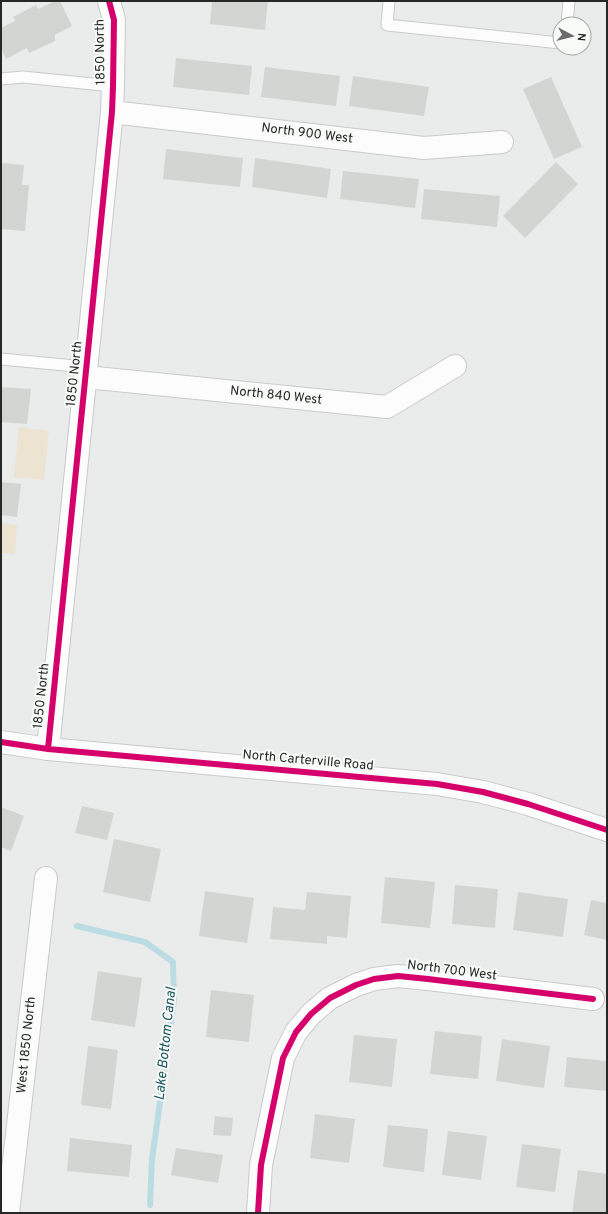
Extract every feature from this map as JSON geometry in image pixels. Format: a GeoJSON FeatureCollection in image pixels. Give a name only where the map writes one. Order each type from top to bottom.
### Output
{"type":"FeatureCollection","features":[{"type":"Feature","properties":{"kind":"street","name":"1850 North"},"geometry":{"type":"LineString","coordinates":[[48,749],[112,112],[113,2]]}},
{"type":"Feature","properties":{"kind":"street","name":"North 900 West"},"geometry":{"type":"LineString","coordinates":[[112,112],[424,148],[502,142]]}},
{"type":"Feature","properties":{"kind":"street","name":"North 840 West"},"geometry":{"type":"LineString","coordinates":[[86,372],[387,407],[455,366]]}},
{"type":"Feature","properties":{"kind":"street","name":"North Carterville Road"},"geometry":{"type":"LineString","coordinates":[[1,742],[48,749],[437,784],[483,792],[528,804],[607,830]]}},
{"type":"Feature","properties":{"kind":"street","name":"West 1850 North"},"geometry":{"type":"LineString","coordinates":[[8,1213],[46,878]]}},
{"type":"Feature","properties":{"kind":"street","name":"North 700 West"},"geometry":{"type":"LineString","coordinates":[[258,1213],[261,1165],[283,1058],[296,1032],[312,1014],[330,998],[356,985],[374,979],[398,976],[593,999]]}},
{"type":"Feature","properties":{"kind":"lane"},"geometry":{"type":"LineString","coordinates":[[389,1],[386,25],[552,42]]}},
{"type":"Feature","properties":{"kind":"lane"},"geometry":{"type":"LineString","coordinates":[[568,16],[569,1]]}},
{"type":"Feature","properties":{"kind":"lane"},"geometry":{"type":"LineString","coordinates":[[1,79],[23,77],[113,86]]}},
{"type":"Feature","properties":{"kind":"lane"},"geometry":{"type":"LineString","coordinates":[[1,359],[86,372]]}},
{"type":"Feature","properties":{"kind":"shaded area"},"geometry":{"type":"Polygon","coordinates":[[[19,427],[49,431],[44,480],[14,477],[19,427]]]}},
{"type":"Feature","properties":{"kind":"shaded area"},"geometry":{"type":"Polygon","coordinates":[[[1,523],[17,525],[15,554],[1,553],[1,523]]]}},
{"type":"Feature","properties":{"kind":"building"},"geometry":{"type":"Polygon","coordinates":[[[55,1],[60,1],[72,26],[55,35],[55,41],[29,53],[27,48],[6,59],[1,48],[1,28],[15,21],[13,17],[36,5],[38,9],[55,1]]]}},
{"type":"Feature","properties":{"kind":"building"},"geometry":{"type":"Polygon","coordinates":[[[212,1],[268,1],[265,30],[210,24],[212,1]]]}},
{"type":"Feature","properties":{"kind":"building"},"geometry":{"type":"Polygon","coordinates":[[[176,58],[252,66],[249,95],[173,87],[176,58]]]}},
{"type":"Feature","properties":{"kind":"building"},"geometry":{"type":"Polygon","coordinates":[[[265,67],[340,76],[336,106],[261,97],[265,67]]]}},
{"type":"Feature","properties":{"kind":"building"},"geometry":{"type":"Polygon","coordinates":[[[353,76],[429,87],[424,116],[349,106],[353,76]]]}},
{"type":"Feature","properties":{"kind":"building"},"geometry":{"type":"Polygon","coordinates":[[[551,77],[582,147],[554,159],[523,89],[551,77]]]}},
{"type":"Feature","properties":{"kind":"building"},"geometry":{"type":"Polygon","coordinates":[[[166,149],[243,158],[240,187],[163,179],[166,149]]]}},
{"type":"Feature","properties":{"kind":"building"},"geometry":{"type":"Polygon","coordinates":[[[255,158],[331,169],[327,198],[252,187],[255,158]]]}},
{"type":"Feature","properties":{"kind":"building"},"geometry":{"type":"Polygon","coordinates":[[[556,162],[578,184],[525,238],[503,216],[556,162]]]}},
{"type":"Feature","properties":{"kind":"building"},"geometry":{"type":"Polygon","coordinates":[[[1,163],[24,165],[22,185],[29,185],[25,231],[1,229],[1,163]]]}},
{"type":"Feature","properties":{"kind":"building"},"geometry":{"type":"Polygon","coordinates":[[[343,171],[419,179],[415,208],[340,199],[343,171]]]}},
{"type":"Feature","properties":{"kind":"building"},"geometry":{"type":"Polygon","coordinates":[[[424,189],[500,196],[497,227],[421,219],[424,189]]]}},
{"type":"Feature","properties":{"kind":"building"},"geometry":{"type":"Polygon","coordinates":[[[1,387],[31,389],[27,424],[1,422],[1,387]]]}},
{"type":"Feature","properties":{"kind":"building"},"geometry":{"type":"Polygon","coordinates":[[[1,482],[21,484],[17,517],[1,515],[1,482]]]}},
{"type":"Feature","properties":{"kind":"building"},"geometry":{"type":"Polygon","coordinates":[[[82,806],[114,813],[107,840],[75,833],[82,806]]]}},
{"type":"Feature","properties":{"kind":"building"},"geometry":{"type":"Polygon","coordinates":[[[1,807],[24,816],[11,851],[1,847],[1,807]]]}},
{"type":"Feature","properties":{"kind":"building"},"geometry":{"type":"Polygon","coordinates":[[[114,839],[161,849],[150,902],[103,892],[114,839]]]}},
{"type":"Feature","properties":{"kind":"building"},"geometry":{"type":"Polygon","coordinates":[[[385,877],[435,882],[430,928],[381,923],[385,877]]]}},
{"type":"Feature","properties":{"kind":"building"},"geometry":{"type":"Polygon","coordinates":[[[455,885],[498,889],[495,928],[452,924],[455,885]]]}},
{"type":"Feature","properties":{"kind":"building"},"geometry":{"type":"Polygon","coordinates":[[[205,891],[254,898],[247,943],[199,936],[205,891]]]}},
{"type":"Feature","properties":{"kind":"building"},"geometry":{"type":"Polygon","coordinates":[[[307,892],[351,896],[347,938],[327,936],[327,944],[270,939],[273,907],[305,910],[307,892]]]}},
{"type":"Feature","properties":{"kind":"building"},"geometry":{"type":"Polygon","coordinates":[[[518,892],[568,899],[563,937],[513,930],[518,892]]]}},
{"type":"Feature","properties":{"kind":"building"},"geometry":{"type":"Polygon","coordinates":[[[591,900],[607,903],[607,940],[584,935],[591,900]]]}},
{"type":"Feature","properties":{"kind":"building"},"geometry":{"type":"Polygon","coordinates":[[[98,971],[142,978],[135,1027],[91,1020],[98,971]]]}},
{"type":"Feature","properties":{"kind":"building"},"geometry":{"type":"Polygon","coordinates":[[[211,990],[254,995],[249,1042],[206,1037],[211,990]]]}},
{"type":"Feature","properties":{"kind":"building"},"geometry":{"type":"Polygon","coordinates":[[[435,1031],[482,1036],[478,1079],[430,1074],[435,1031]]]}},
{"type":"Feature","properties":{"kind":"building"},"geometry":{"type":"Polygon","coordinates":[[[354,1035],[397,1039],[392,1087],[349,1082],[354,1035]]]}},
{"type":"Feature","properties":{"kind":"building"},"geometry":{"type":"Polygon","coordinates":[[[502,1039],[550,1046],[544,1088],[496,1081],[502,1039]]]}},
{"type":"Feature","properties":{"kind":"building"},"geometry":{"type":"Polygon","coordinates":[[[88,1046],[118,1050],[111,1109],[81,1105],[88,1046]]]}},
{"type":"Feature","properties":{"kind":"building"},"geometry":{"type":"Polygon","coordinates":[[[567,1057],[607,1061],[607,1091],[564,1087],[567,1057]]]}},
{"type":"Feature","properties":{"kind":"building"},"geometry":{"type":"Polygon","coordinates":[[[315,1114],[355,1119],[349,1163],[310,1158],[315,1114]]]}},
{"type":"Feature","properties":{"kind":"building"},"geometry":{"type":"Polygon","coordinates":[[[215,1116],[233,1118],[231,1136],[213,1135],[215,1116]]]}},
{"type":"Feature","properties":{"kind":"building"},"geometry":{"type":"Polygon","coordinates":[[[388,1125],[428,1129],[424,1172],[383,1167],[388,1125]]]}},
{"type":"Feature","properties":{"kind":"building"},"geometry":{"type":"Polygon","coordinates":[[[448,1131],[487,1136],[481,1180],[442,1175],[448,1131]]]}},
{"type":"Feature","properties":{"kind":"building"},"geometry":{"type":"Polygon","coordinates":[[[70,1138],[132,1145],[129,1177],[67,1171],[70,1138]]]}},
{"type":"Feature","properties":{"kind":"building"},"geometry":{"type":"Polygon","coordinates":[[[522,1144],[561,1149],[555,1192],[516,1187],[522,1144]]]}},
{"type":"Feature","properties":{"kind":"building"},"geometry":{"type":"Polygon","coordinates":[[[176,1148],[223,1155],[218,1183],[171,1175],[176,1148]]]}},
{"type":"Feature","properties":{"kind":"building"},"geometry":{"type":"Polygon","coordinates":[[[578,1170],[607,1174],[607,1213],[572,1213],[578,1170]]]}},
{"type":"Feature","properties":{"kind":"waterway","name":"Lake Bottom Canal"},"geometry":{"type":"LineString","coordinates":[[77,926],[145,942],[173,962],[174,1000],[152,1160],[150,1205]]}},
{"type":"Feature","properties":{"kind":"cycle path"},"geometry":{"type":"LineString","coordinates":[[48,749],[112,112],[114,20],[109,1]]}},
{"type":"Feature","properties":{"kind":"cycle path"},"geometry":{"type":"LineString","coordinates":[[1,742],[48,749],[437,784],[483,792],[528,804],[607,830]]}},
{"type":"Feature","properties":{"kind":"cycle path"},"geometry":{"type":"LineString","coordinates":[[258,1213],[261,1165],[283,1058],[296,1032],[311,1014],[330,998],[356,985],[374,979],[398,976],[593,999]]}}]}
